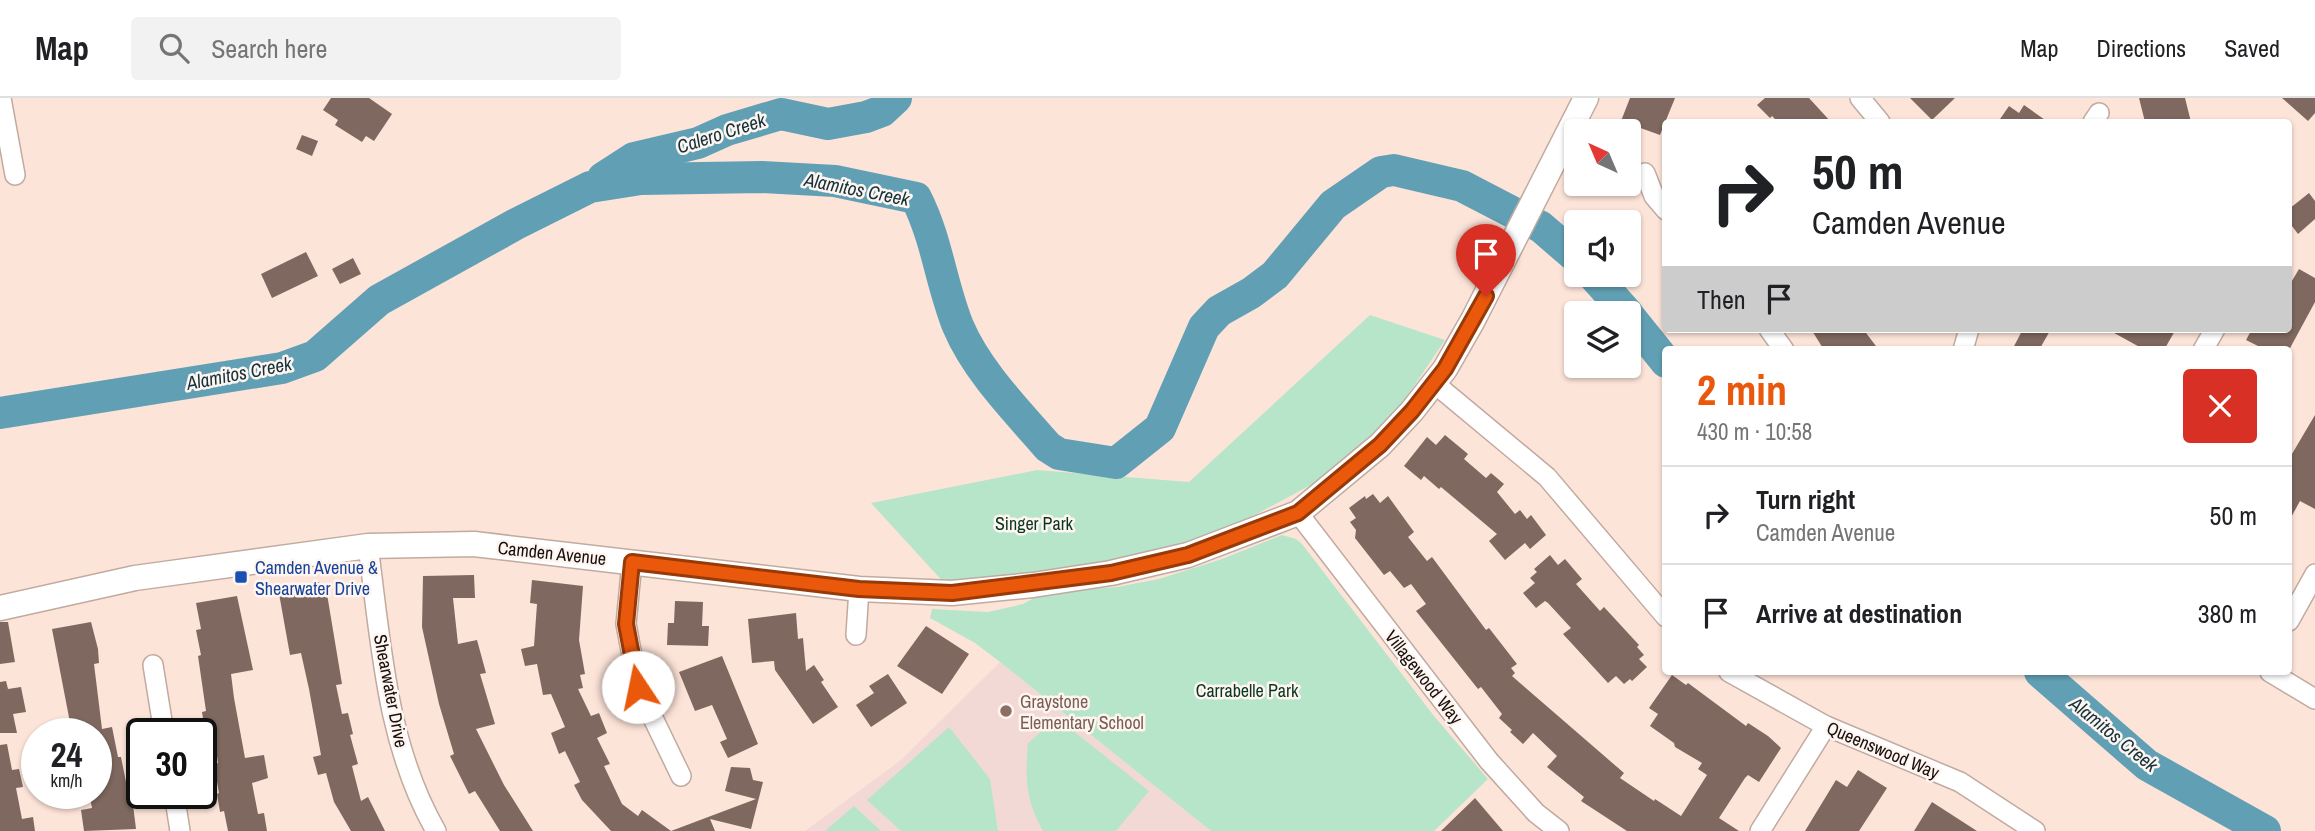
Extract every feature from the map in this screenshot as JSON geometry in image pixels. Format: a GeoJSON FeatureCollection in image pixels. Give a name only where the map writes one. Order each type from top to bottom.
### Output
{"type":"FeatureCollection","features":[{"type":"Feature","properties":{"kind":"street"},"geometry":{"type":"LineString","coordinates":[[1,98],[16,175]]}},
{"type":"Feature","properties":{"kind":"street","name":"Camden Avenue"},"geometry":{"type":"LineString","coordinates":[[0,608],[135,579],[368,546],[474,544],[859,589],[952,593],[1111,573],[1188,555],[1298,513],[1380,445],[1412,411],[1434,383],[1474,320],[1586,98]]}},
{"type":"Feature","properties":{"kind":"street"},"geometry":{"type":"LineString","coordinates":[[1860,98],[1878,119]]}},
{"type":"Feature","properties":{"kind":"street"},"geometry":{"type":"LineString","coordinates":[[1645,173],[1654,196],[1662,205]]}},
{"type":"Feature","properties":{"kind":"street"},"geometry":{"type":"LineString","coordinates":[[1434,383],[1547,477],[1662,612]]}},
{"type":"Feature","properties":{"kind":"street","name":"Villagewood Way"},"geometry":{"type":"LineString","coordinates":[[1298,513],[1489,761],[1536,813],[1559,831]]}},
{"type":"Feature","properties":{"kind":"street","name":"Shearwater Drive"},"geometry":{"type":"LineString","coordinates":[[368,546],[383,663],[396,732],[415,788],[436,831]]}},
{"type":"Feature","properties":{"kind":"street"},"geometry":{"type":"LineString","coordinates":[[632,562],[626,624],[638,687],[681,776]]}},
{"type":"Feature","properties":{"kind":"street"},"geometry":{"type":"LineString","coordinates":[[2292,616],[2315,575]]}},
{"type":"Feature","properties":{"kind":"street"},"geometry":{"type":"LineString","coordinates":[[856,635],[859,589]]}},
{"type":"Feature","properties":{"kind":"street"},"geometry":{"type":"LineString","coordinates":[[153,665],[162,718]]}},
{"type":"Feature","properties":{"kind":"street","name":"Queenswood Way"},"geometry":{"type":"LineString","coordinates":[[1734,675],[1826,726],[1960,782],[2011,825],[2035,831]]}},
{"type":"Feature","properties":{"kind":"street"},"geometry":{"type":"LineString","coordinates":[[2275,675],[2315,699]]}},
{"type":"Feature","properties":{"kind":"street"},"geometry":{"type":"LineString","coordinates":[[1760,831],[1826,726]]}},
{"type":"Feature","properties":{"kind":"street"},"geometry":{"type":"LineString","coordinates":[[177,809],[180,831]]}},
{"type":"Feature","properties":{"kind":"shaded area","name":"Graystone Elementary School"},"geometry":{"type":"Polygon","coordinates":[[[1000,662],[1211,831],[805,831],[901,760],[1000,662]]]}},
{"type":"Feature","properties":{"kind":"green space","name":"Singer Park"},"geometry":{"type":"Polygon","coordinates":[[[1370,315],[1445,340],[1395,414],[1318,481],[1231,528],[1106,566],[947,586],[871,503],[1037,470],[1189,482],[1370,315]]]}},
{"type":"Feature","properties":{"kind":"green space","name":"Carrabelle Park"},"geometry":{"type":"Polygon","coordinates":[[[1282,535],[1302,544],[1434,716],[1488,779],[1434,831],[1211,831],[975,643],[930,618],[932,609],[988,612],[1023,604],[1045,592],[1117,587],[1159,579],[1222,559],[1282,535]]]}},
{"type":"Feature","properties":{"kind":"green space"},"geometry":{"type":"Polygon","coordinates":[[[1057,718],[1149,791],[1116,831],[1043,831],[1033,809],[1028,788],[1028,743],[1057,718]]]}},
{"type":"Feature","properties":{"kind":"green space"},"geometry":{"type":"Polygon","coordinates":[[[949,727],[990,779],[998,831],[901,831],[867,800],[949,727]]]}},
{"type":"Feature","properties":{"kind":"green space"},"geometry":{"type":"Polygon","coordinates":[[[854,806],[881,831],[825,831],[854,806]]]}},
{"type":"Feature","properties":{"kind":"building"},"geometry":{"type":"Polygon","coordinates":[[[331,98],[369,98],[392,114],[374,141],[366,136],[362,142],[335,125],[338,120],[323,110],[331,98]]]}},
{"type":"Feature","properties":{"kind":"building"},"geometry":{"type":"Polygon","coordinates":[[[1630,98],[1675,98],[1666,119],[1662,119],[1660,135],[1642,129],[1642,119],[1622,119],[1630,98]]]}},
{"type":"Feature","properties":{"kind":"building"},"geometry":{"type":"Polygon","coordinates":[[[1765,98],[1809,98],[1828,119],[1775,119],[1772,116],[1770,118],[1757,105],[1765,98]]]}},
{"type":"Feature","properties":{"kind":"building"},"geometry":{"type":"Polygon","coordinates":[[[1910,98],[1955,98],[1933,119],[1910,98]]]}},
{"type":"Feature","properties":{"kind":"building"},"geometry":{"type":"Polygon","coordinates":[[[2139,98],[2185,98],[2190,119],[2144,119],[2139,98]]]}},
{"type":"Feature","properties":{"kind":"building"},"geometry":{"type":"Polygon","coordinates":[[[2282,98],[2315,98],[2315,113],[2308,121],[2282,98]]]}},
{"type":"Feature","properties":{"kind":"building"},"geometry":{"type":"Polygon","coordinates":[[[2024,105],[2044,119],[2000,119],[2009,106],[2019,113],[2024,105]]]}},
{"type":"Feature","properties":{"kind":"building"},"geometry":{"type":"Polygon","coordinates":[[[302,135],[318,141],[312,156],[296,149],[302,135]]]}},
{"type":"Feature","properties":{"kind":"building"},"geometry":{"type":"Polygon","coordinates":[[[2309,193],[2315,201],[2315,219],[2298,234],[2292,226],[2292,207],[2309,193]]]}},
{"type":"Feature","properties":{"kind":"building"},"geometry":{"type":"Polygon","coordinates":[[[306,252],[318,276],[272,298],[261,274],[306,252]]]}},
{"type":"Feature","properties":{"kind":"building"},"geometry":{"type":"Polygon","coordinates":[[[353,258],[361,274],[340,284],[332,269],[353,258]]]}},
{"type":"Feature","properties":{"kind":"building"},"geometry":{"type":"Polygon","coordinates":[[[2299,269],[2315,278],[2315,302],[2291,346],[2258,346],[2246,340],[2250,333],[2292,333],[2292,281],[2299,269]]]}},
{"type":"Feature","properties":{"kind":"building"},"geometry":{"type":"Polygon","coordinates":[[[1813,333],[1866,333],[1876,346],[1822,346],[1813,333]]]}},
{"type":"Feature","properties":{"kind":"building"},"geometry":{"type":"Polygon","coordinates":[[[2021,333],[2049,333],[2041,346],[2014,346],[2021,333]]]}},
{"type":"Feature","properties":{"kind":"building"},"geometry":{"type":"Polygon","coordinates":[[[2114,333],[2174,333],[2166,346],[2138,346],[2114,333]]]}},
{"type":"Feature","properties":{"kind":"building"},"geometry":{"type":"Polygon","coordinates":[[[2315,415],[2315,509],[2300,501],[2292,516],[2292,454],[2315,415]]]}},
{"type":"Feature","properties":{"kind":"building"},"geometry":{"type":"Polygon","coordinates":[[[1445,435],[1468,454],[1464,459],[1486,478],[1491,473],[1504,484],[1497,492],[1515,514],[1520,510],[1527,519],[1531,515],[1546,535],[1530,549],[1525,543],[1505,560],[1489,541],[1497,534],[1441,487],[1439,489],[1424,476],[1421,480],[1404,466],[1427,437],[1436,445],[1445,435]]]}},
{"type":"Feature","properties":{"kind":"building"},"geometry":{"type":"Polygon","coordinates":[[[1373,494],[1380,503],[1388,496],[1414,532],[1408,537],[1427,561],[1432,557],[1486,630],[1489,628],[1517,664],[1511,668],[1515,673],[1512,676],[1624,773],[1620,778],[1654,801],[1655,799],[1681,816],[1707,775],[1698,769],[1702,763],[1675,747],[1674,743],[1650,726],[1658,714],[1649,708],[1672,675],[1686,685],[1688,683],[1746,726],[1748,723],[1768,736],[1781,748],[1759,782],[1748,775],[1745,778],[1719,818],[1739,831],[1627,831],[1581,801],[1584,797],[1547,767],[1557,756],[1533,733],[1523,744],[1499,718],[1502,714],[1481,687],[1478,689],[1416,611],[1426,604],[1411,584],[1404,588],[1390,571],[1384,575],[1355,538],[1356,530],[1350,522],[1356,518],[1349,508],[1365,496],[1366,499],[1373,494]]]}},
{"type":"Feature","properties":{"kind":"building"},"geometry":{"type":"Polygon","coordinates":[[[1550,555],[1558,565],[1565,559],[1582,579],[1576,584],[1600,611],[1604,607],[1639,645],[1637,647],[1644,655],[1639,659],[1647,667],[1632,681],[1630,679],[1624,684],[1616,676],[1608,683],[1563,634],[1571,628],[1548,603],[1545,601],[1536,608],[1523,593],[1535,583],[1530,578],[1537,572],[1534,569],[1550,555]]]}},
{"type":"Feature","properties":{"kind":"building"},"geometry":{"type":"Polygon","coordinates":[[[474,575],[475,598],[453,598],[458,644],[477,640],[486,673],[480,674],[495,724],[476,729],[504,785],[533,831],[500,831],[475,791],[469,794],[450,756],[454,754],[439,704],[422,627],[423,576],[474,575]]]}},
{"type":"Feature","properties":{"kind":"building"},"geometry":{"type":"Polygon","coordinates":[[[532,580],[583,586],[579,640],[585,674],[580,675],[583,688],[578,689],[591,716],[599,713],[607,733],[597,738],[610,764],[604,766],[622,804],[638,816],[642,810],[671,831],[611,831],[582,800],[574,785],[580,782],[565,751],[559,754],[551,733],[565,727],[551,694],[543,695],[537,664],[525,666],[521,649],[534,646],[537,604],[530,603],[532,580]]]}},
{"type":"Feature","properties":{"kind":"building"},"geometry":{"type":"Polygon","coordinates":[[[319,582],[321,595],[327,594],[342,684],[336,685],[342,714],[348,713],[353,734],[350,735],[358,764],[352,766],[361,801],[368,797],[385,831],[351,831],[334,802],[326,773],[318,775],[313,757],[321,755],[309,689],[301,653],[290,655],[278,588],[319,582]]]}},
{"type":"Feature","properties":{"kind":"building"},"geometry":{"type":"Polygon","coordinates":[[[237,596],[253,670],[231,674],[234,698],[245,758],[264,755],[268,778],[252,783],[258,814],[264,813],[267,831],[228,831],[224,811],[220,812],[217,794],[217,718],[203,718],[202,712],[206,711],[198,656],[201,655],[196,630],[201,629],[196,603],[237,596]]]}},
{"type":"Feature","properties":{"kind":"building"},"geometry":{"type":"Polygon","coordinates":[[[675,601],[703,602],[702,626],[709,626],[708,646],[667,645],[668,623],[674,623],[675,601]]]}},
{"type":"Feature","properties":{"kind":"building"},"geometry":{"type":"Polygon","coordinates":[[[796,613],[798,639],[803,638],[806,671],[814,665],[824,680],[821,682],[838,707],[813,724],[775,670],[774,661],[752,663],[748,619],[796,613]]]}},
{"type":"Feature","properties":{"kind":"building"},"geometry":{"type":"Polygon","coordinates":[[[0,622],[8,622],[15,662],[0,664],[0,622]]]}},
{"type":"Feature","properties":{"kind":"building"},"geometry":{"type":"Polygon","coordinates":[[[91,622],[98,649],[99,663],[94,664],[101,718],[69,718],[52,629],[91,622]]]}},
{"type":"Feature","properties":{"kind":"building"},"geometry":{"type":"Polygon","coordinates":[[[926,626],[969,654],[942,694],[897,666],[926,626]]]}},
{"type":"Feature","properties":{"kind":"building"},"geometry":{"type":"Polygon","coordinates":[[[722,656],[758,744],[728,758],[720,742],[727,739],[712,705],[695,711],[679,672],[722,656]]]}},
{"type":"Feature","properties":{"kind":"building"},"geometry":{"type":"Polygon","coordinates":[[[888,674],[907,703],[871,727],[856,705],[874,693],[869,686],[888,674]]]}},
{"type":"Feature","properties":{"kind":"building"},"geometry":{"type":"Polygon","coordinates":[[[6,681],[8,689],[21,687],[26,712],[13,714],[17,733],[0,733],[0,682],[6,681]]]}},
{"type":"Feature","properties":{"kind":"building"},"geometry":{"type":"Polygon","coordinates":[[[112,727],[126,782],[126,809],[134,809],[136,829],[84,831],[81,810],[112,809],[112,727]]]}},
{"type":"Feature","properties":{"kind":"building"},"geometry":{"type":"Polygon","coordinates":[[[7,744],[12,770],[19,769],[21,787],[16,788],[22,819],[33,817],[35,831],[0,831],[0,745],[7,744]]]}},
{"type":"Feature","properties":{"kind":"building"},"geometry":{"type":"Polygon","coordinates":[[[731,767],[750,768],[753,780],[763,782],[751,829],[710,819],[715,831],[671,831],[756,799],[725,791],[731,767]]]}},
{"type":"Feature","properties":{"kind":"building"},"geometry":{"type":"Polygon","coordinates":[[[1858,770],[1887,788],[1859,831],[1805,831],[1836,780],[1847,787],[1858,770]]]}},
{"type":"Feature","properties":{"kind":"building"},"geometry":{"type":"Polygon","coordinates":[[[1475,798],[1503,831],[1441,831],[1475,798]]]}},
{"type":"Feature","properties":{"kind":"building"},"geometry":{"type":"Polygon","coordinates":[[[1932,802],[1977,831],[1914,831],[1932,802]]]}},
{"type":"Feature","properties":{"kind":"waterway","name":"Calero Creek"},"geometry":{"type":"LineString","coordinates":[[603,178],[634,158],[698,143],[727,130],[781,114],[828,124],[882,111],[896,98]]}},
{"type":"Feature","properties":{"kind":"waterway","name":"Alamitos Creek"},"geometry":{"type":"LineString","coordinates":[[0,413],[282,368],[315,356],[379,300],[516,224],[590,187],[641,179],[762,177],[835,181],[916,198],[929,229],[958,326],[986,374],[1048,447],[1059,454],[1116,463],[1160,428],[1204,327],[1219,311],[1251,293],[1275,275],[1333,205],[1381,172],[1394,170],[1462,186],[1541,227],[1564,247]]}},
{"type":"Feature","properties":{"kind":"waterway","name":"Alamitos Creek"},"geometry":{"type":"LineString","coordinates":[[1604,287],[1616,301]]}},
{"type":"Feature","properties":{"kind":"waterway","name":"Alamitos Creek"},"geometry":{"type":"LineString","coordinates":[[1641,331],[1662,357]]}},
{"type":"Feature","properties":{"kind":"waterway","name":"Alamitos Creek"},"geometry":{"type":"LineString","coordinates":[[2043,675],[2147,765],[2265,831]]}},
{"type":"Feature","properties":{"kind":"place","name":"Camden Avenue & Shearwater Drive"},"geometry":{"type":"Point","coordinates":[241,577]}},
{"type":"Feature","properties":{"kind":"place","name":"Graystone Elementary School"},"geometry":{"type":"Point","coordinates":[1006,711]}},
{"type":"Feature","properties":{"kind":"route"},"geometry":{"type":"LineString","coordinates":[[638,687],[626,624],[632,562],[859,589],[952,593],[1033,585],[1111,573],[1188,555],[1298,513],[1380,445],[1412,411],[1445,369],[1486,296]]}}]}
